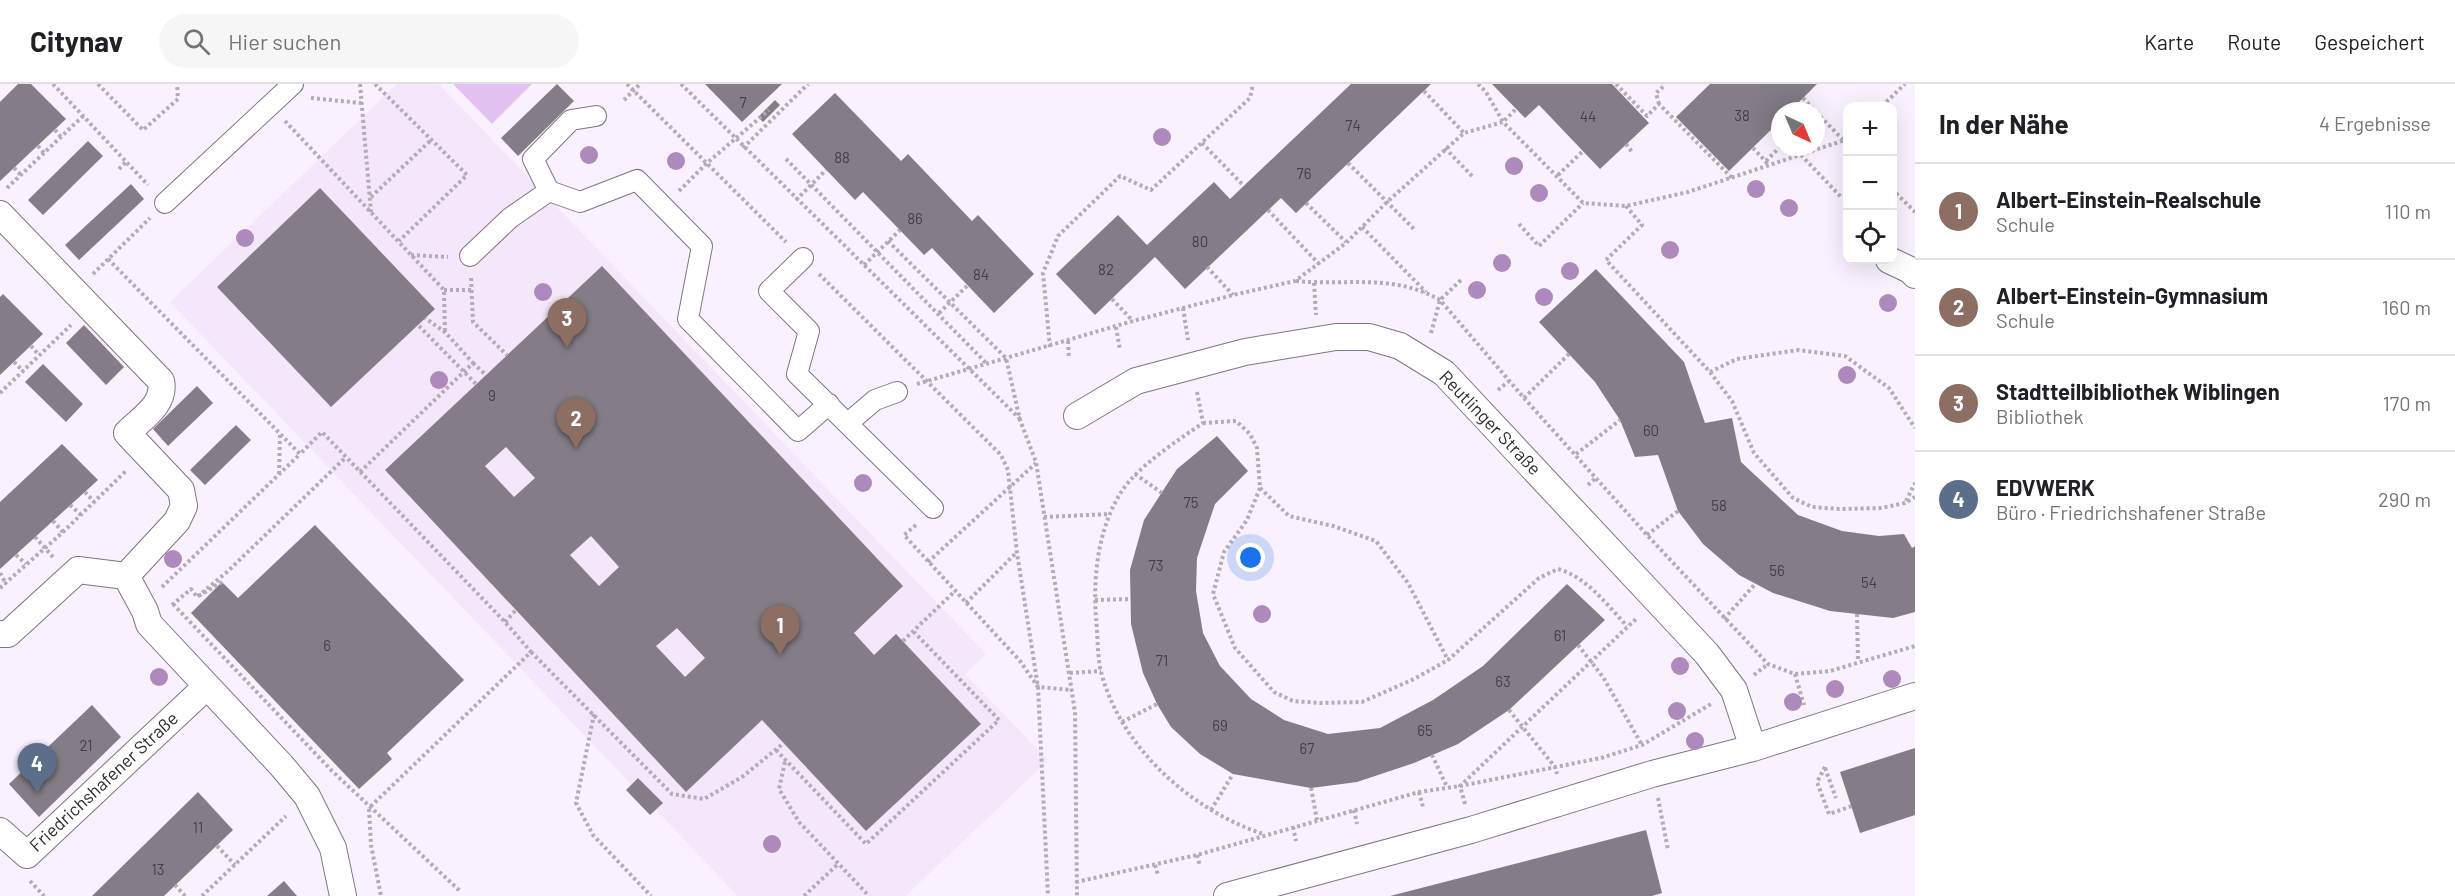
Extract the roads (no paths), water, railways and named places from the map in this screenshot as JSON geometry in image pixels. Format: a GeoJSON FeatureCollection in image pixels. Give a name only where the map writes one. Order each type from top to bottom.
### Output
{"type":"FeatureCollection","features":[{"type":"Feature","properties":{"kind":"street"},"geometry":{"type":"LineString","coordinates":[[165,203],[282,95]]}},
{"type":"Feature","properties":{"kind":"street"},"geometry":{"type":"LineString","coordinates":[[596,116],[571,120],[533,159],[549,191],[580,202],[636,180],[702,246],[688,319],[798,431],[829,404]]}},
{"type":"Feature","properties":{"kind":"street"},"geometry":{"type":"LineString","coordinates":[[470,256],[510,218],[549,191]]}},
{"type":"Feature","properties":{"kind":"street"},"geometry":{"type":"LineString","coordinates":[[0,213],[161,381],[163,390],[160,401],[127,433],[181,490],[184,506],[177,521],[126,576]]}},
{"type":"Feature","properties":{"kind":"street"},"geometry":{"type":"LineString","coordinates":[[803,258],[770,291],[808,331],[797,374],[933,508]]}},
{"type":"Feature","properties":{"kind":"street"},"geometry":{"type":"LineString","coordinates":[[1896,264],[1915,275]]}},
{"type":"Feature","properties":{"kind":"street","name":"Reutlinger Straße"},"geometry":{"type":"LineString","coordinates":[[1077,416],[1136,381],[1245,352],[1336,337],[1369,337],[1400,346],[1423,358],[1444,373],[1707,654],[1734,690],[1753,748]]}},
{"type":"Feature","properties":{"kind":"street"},"geometry":{"type":"LineString","coordinates":[[848,423],[875,399],[897,392]]}},
{"type":"Feature","properties":{"kind":"street"},"geometry":{"type":"LineString","coordinates":[[0,634],[8,634],[78,570],[126,576]]}},
{"type":"Feature","properties":{"kind":"street"},"geometry":{"type":"LineString","coordinates":[[126,576],[144,608],[149,624],[281,765],[307,796],[333,848],[343,896]]}},
{"type":"Feature","properties":{"kind":"street","name":"Friedrichshafener Straße"},"geometry":{"type":"LineString","coordinates":[[0,831],[27,855],[207,686]]}},
{"type":"Feature","properties":{"kind":"street"},"geometry":{"type":"LineString","coordinates":[[1227,896],[1471,830],[1652,774],[1753,748],[1915,696]]}},
{"type":"Feature","properties":{"kind":"place","name":"Stadtteilbibliothek Wiblingen"},"geometry":{"type":"Point","coordinates":[567,348]}},
{"type":"Feature","properties":{"kind":"place","name":"Albert-Einstein-Gymnasium"},"geometry":{"type":"Point","coordinates":[576,448]}},
{"type":"Feature","properties":{"kind":"place","name":"Albert-Einstein-Realschule"},"geometry":{"type":"Point","coordinates":[780,655]}},
{"type":"Feature","properties":{"kind":"place","name":"EDVWERK"},"geometry":{"type":"Point","coordinates":[37,793]}}]}
